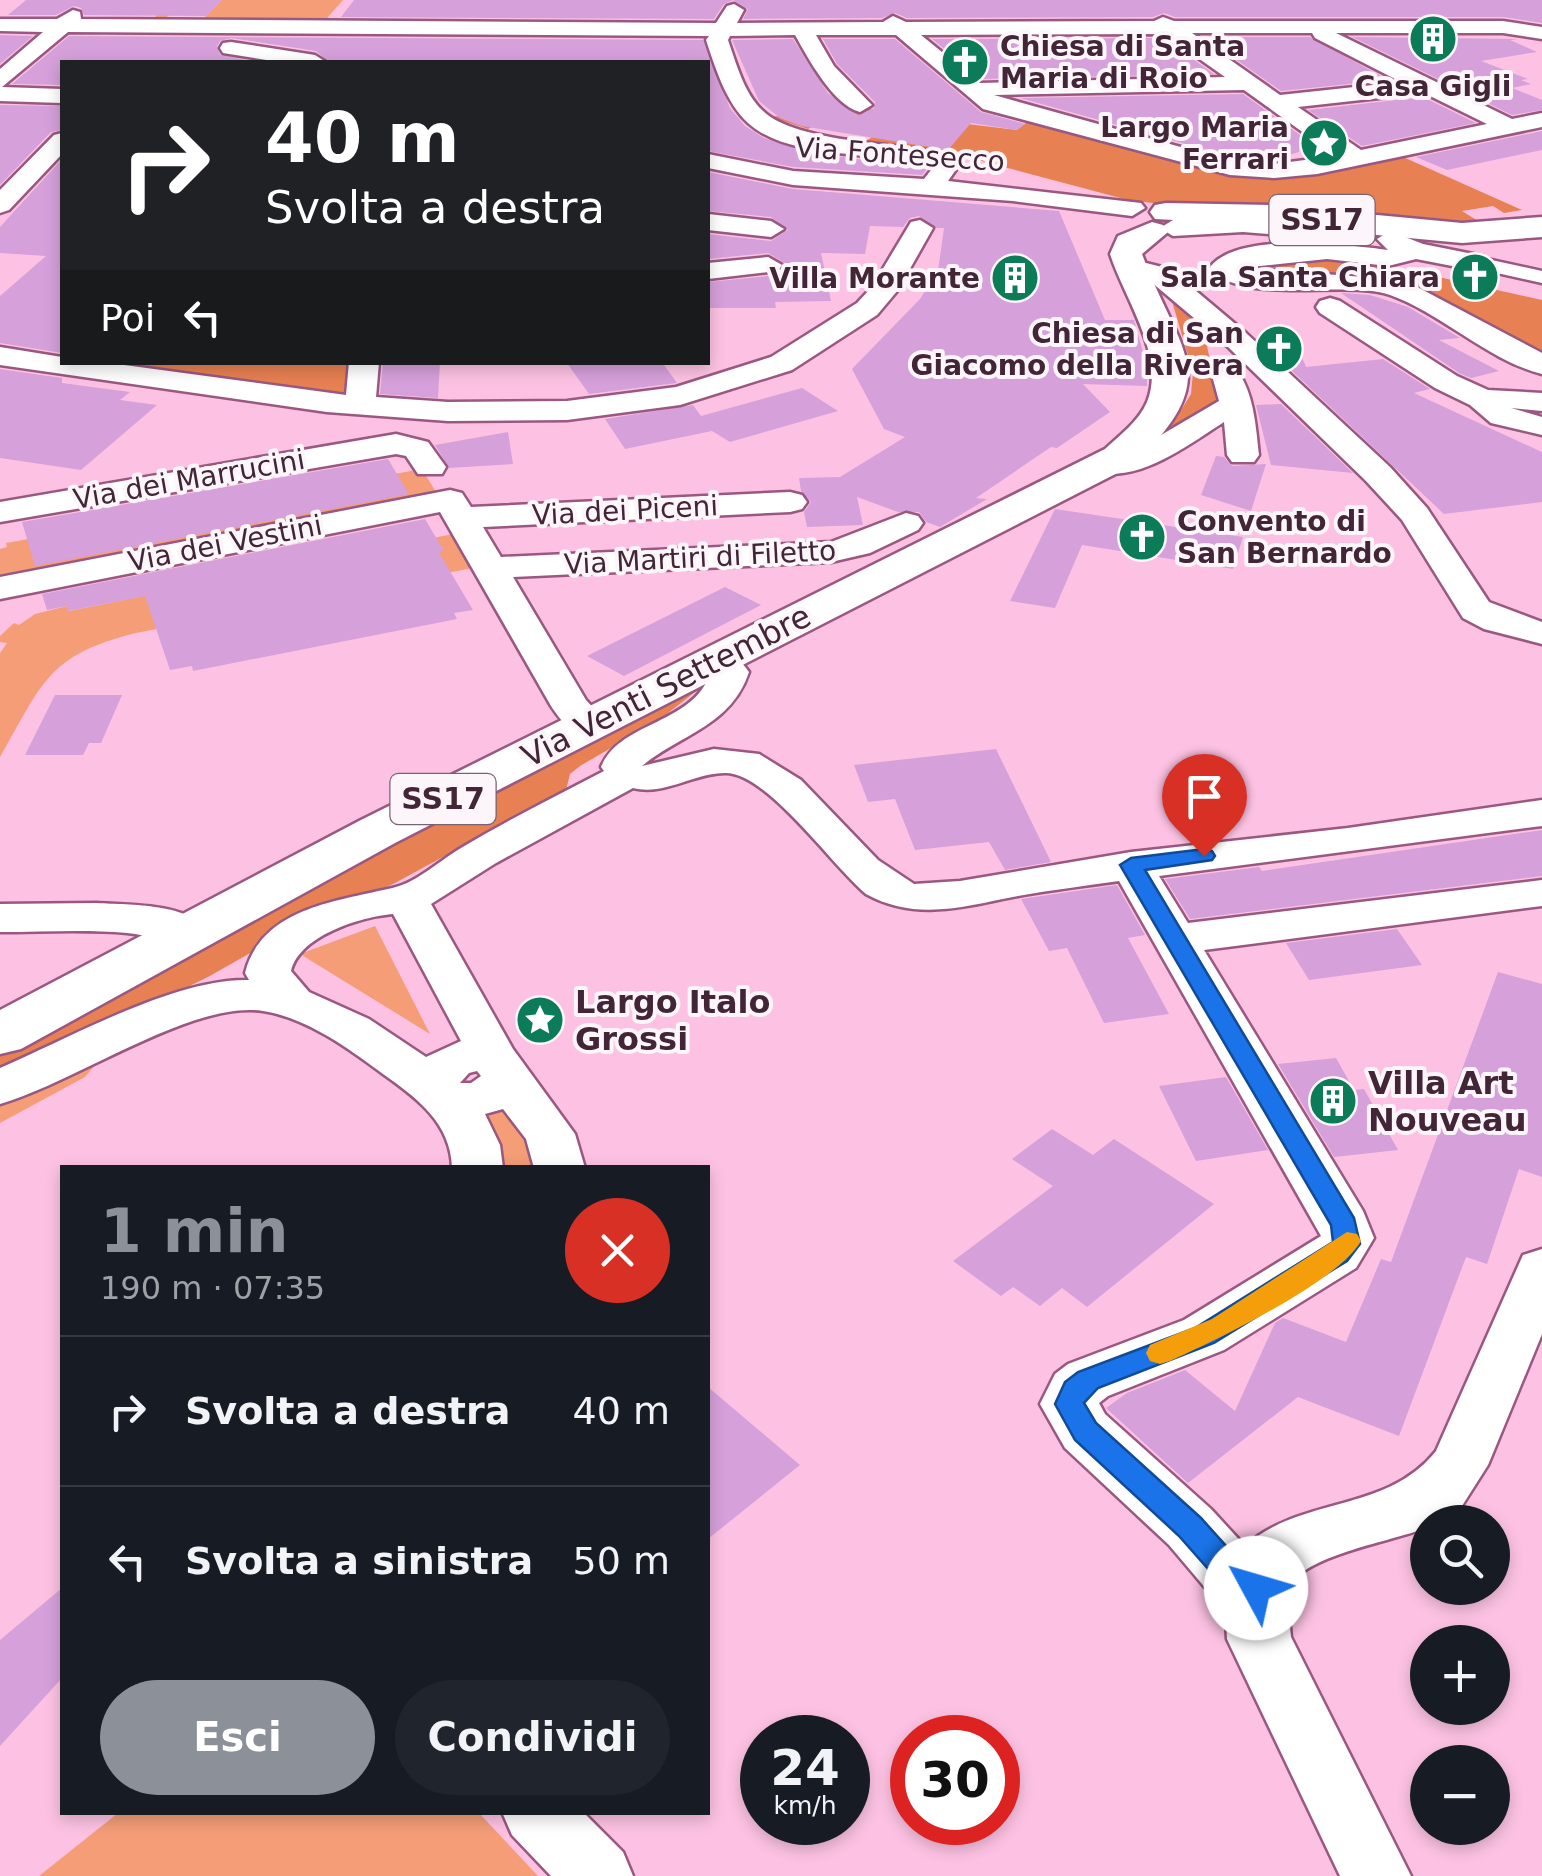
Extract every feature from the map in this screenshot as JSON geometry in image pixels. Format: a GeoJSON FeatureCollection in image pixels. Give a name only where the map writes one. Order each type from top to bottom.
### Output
{"type":"FeatureCollection","features":[{"type":"Feature","properties":{"kind":"main road","name":"SS17"},"geometry":{"type":"LineString","coordinates":[[1138,226],[1213,214],[1271,215],[1462,234],[1542,227]]}},
{"type":"Feature","properties":{"kind":"main road","name":"Via Venti Settembre"},"geometry":{"type":"LineString","coordinates":[[0,1035],[588,724],[1106,465],[1148,432],[1165,410],[1171,388],[1167,348],[1138,226]]}},
{"type":"Feature","properties":{"kind":"street"},"geometry":{"type":"LineString","coordinates":[[0,81],[92,0]]}},
{"type":"Feature","properties":{"kind":"street"},"geometry":{"type":"LineString","coordinates":[[261,56],[323,26],[349,0]]}},
{"type":"Feature","properties":{"kind":"street"},"geometry":{"type":"LineString","coordinates":[[474,35],[477,0]]}},
{"type":"Feature","properties":{"kind":"street"},"geometry":{"type":"LineString","coordinates":[[692,56],[718,34],[741,0]]}},
{"type":"Feature","properties":{"kind":"street"},"geometry":{"type":"LineString","coordinates":[[870,0],[979,95],[1230,168],[1282,171],[1542,120]]}},
{"type":"Feature","properties":{"kind":"street"},"geometry":{"type":"LineString","coordinates":[[965,0],[1026,50]]}},
{"type":"Feature","properties":{"kind":"street"},"geometry":{"type":"LineString","coordinates":[[1122,0],[1214,56],[1357,159]]}},
{"type":"Feature","properties":{"kind":"street"},"geometry":{"type":"LineString","coordinates":[[1467,4],[1542,16]]}},
{"type":"Feature","properties":{"kind":"street"},"geometry":{"type":"LineString","coordinates":[[1301,6],[1384,18],[1396,26]]}},
{"type":"Feature","properties":{"kind":"street"},"geometry":{"type":"LineString","coordinates":[[474,35],[504,10]]}},
{"type":"Feature","properties":{"kind":"street"},"geometry":{"type":"LineString","coordinates":[[0,25],[323,26],[474,35],[616,23],[718,34],[1165,25],[1502,27],[1542,33]]}},
{"type":"Feature","properties":{"kind":"street"},"geometry":{"type":"LineString","coordinates":[[594,52],[616,23]]}},
{"type":"Feature","properties":{"kind":"street"},"geometry":{"type":"LineString","coordinates":[[61,26],[151,44],[295,60]]}},
{"type":"Feature","properties":{"kind":"street"},"geometry":{"type":"LineString","coordinates":[[356,54],[402,28]]}},
{"type":"Feature","properties":{"kind":"street"},"geometry":{"type":"LineString","coordinates":[[802,30],[825,68],[860,105]]}},
{"type":"Feature","properties":{"kind":"street"},"geometry":{"type":"LineString","coordinates":[[718,34],[747,105],[762,122],[806,137],[950,161],[930,187]]}},
{"type":"Feature","properties":{"kind":"street"},"geometry":{"type":"LineString","coordinates":[[1315,41],[1346,45],[1510,127]]}},
{"type":"Feature","properties":{"kind":"street"},"geometry":{"type":"LineString","coordinates":[[1178,56],[1253,54]]}},
{"type":"Feature","properties":{"kind":"street"},"geometry":{"type":"LineString","coordinates":[[979,95],[1253,84],[1394,70]]}},
{"type":"Feature","properties":{"kind":"street"},"geometry":{"type":"LineString","coordinates":[[1276,102],[1427,86]]}},
{"type":"Feature","properties":{"kind":"street"},"geometry":{"type":"LineString","coordinates":[[0,94],[60,96]]}},
{"type":"Feature","properties":{"kind":"street"},"geometry":{"type":"LineString","coordinates":[[1316,133],[1362,132],[1484,116]]}},
{"type":"Feature","properties":{"kind":"street"},"geometry":{"type":"LineString","coordinates":[[0,205],[21,166],[57,151]]}},
{"type":"Feature","properties":{"kind":"street","name":"Via Fontesecco"},"geometry":{"type":"LineString","coordinates":[[710,161],[794,178],[1027,194],[1138,226]]}},
{"type":"Feature","properties":{"kind":"street"},"geometry":{"type":"LineString","coordinates":[[21,166],[60,177]]}},
{"type":"Feature","properties":{"kind":"street"},"geometry":{"type":"LineString","coordinates":[[710,222],[771,228]]}},
{"type":"Feature","properties":{"kind":"street"},"geometry":{"type":"LineString","coordinates":[[1542,276],[1416,251],[1390,239],[1243,224],[1138,226],[1156,272],[1291,389],[1406,504],[1476,610],[1497,621],[1542,633]]}},
{"type":"Feature","properties":{"kind":"street"},"geometry":{"type":"LineString","coordinates":[[65,365],[360,406],[444,413],[546,412],[659,398],[728,381],[791,357],[863,313],[890,285],[920,228]]}},
{"type":"Feature","properties":{"kind":"street"},"geometry":{"type":"LineString","coordinates":[[1416,251],[1388,258],[1327,251],[1288,252],[1237,259],[1224,267],[1232,274],[1254,278],[1394,286],[1542,365]]}},
{"type":"Feature","properties":{"kind":"street"},"geometry":{"type":"LineString","coordinates":[[710,270],[768,265]]}},
{"type":"Feature","properties":{"kind":"street"},"geometry":{"type":"LineString","coordinates":[[1330,307],[1446,382],[1485,400],[1497,397],[1535,417],[1524,437],[1542,455]]}},
{"type":"Feature","properties":{"kind":"street"},"geometry":{"type":"LineString","coordinates":[[1210,318],[1208,327],[1237,407],[1243,455]]}},
{"type":"Feature","properties":{"kind":"street"},"geometry":{"type":"LineString","coordinates":[[0,356],[60,364]]}},
{"type":"Feature","properties":{"kind":"street"},"geometry":{"type":"LineString","coordinates":[[360,406],[364,365]]}},
{"type":"Feature","properties":{"kind":"street"},"geometry":{"type":"LineString","coordinates":[[1106,465],[1150,454],[1222,410],[1237,407]]}},
{"type":"Feature","properties":{"kind":"street","name":"Via dei Marrucini"},"geometry":{"type":"LineString","coordinates":[[0,512],[379,447],[413,446],[430,467]]}},
{"type":"Feature","properties":{"kind":"street","name":"Via dei Piceni"},"geometry":{"type":"LineString","coordinates":[[455,509],[790,502]]}},
{"type":"Feature","properties":{"kind":"street"},"geometry":{"type":"LineString","coordinates":[[455,509],[570,706],[588,724]]}},
{"type":"Feature","properties":{"kind":"street","name":"Via dei Vestini"},"geometry":{"type":"LineString","coordinates":[[0,588],[455,509]]}},
{"type":"Feature","properties":{"kind":"street","name":"Via Martiri di Filetto"},"geometry":{"type":"LineString","coordinates":[[490,568],[831,552],[858,546],[906,523]]}},
{"type":"Feature","properties":{"kind":"street"},"geometry":{"type":"LineString","coordinates":[[627,775],[621,767],[626,757],[688,720],[723,692],[730,672],[716,660]]}},
{"type":"Feature","properties":{"kind":"street"},"geometry":{"type":"LineString","coordinates":[[290,999],[268,972],[268,960],[274,950],[296,934],[374,900],[405,901],[627,775],[642,778],[718,760],[753,766],[782,787],[879,881],[912,898],[1131,865],[1542,813]]}},
{"type":"Feature","properties":{"kind":"street"},"geometry":{"type":"LineString","coordinates":[[1131,865],[1344,1225],[1348,1238],[1337,1254],[1222,1326],[1088,1380],[1075,1390],[1070,1404],[1085,1431],[1190,1527],[1235,1578],[1256,1588]]}},
{"type":"Feature","properties":{"kind":"street"},"geometry":{"type":"LineString","coordinates":[[1176,939],[1542,894]]}},
{"type":"Feature","properties":{"kind":"street"},"geometry":{"type":"LineString","coordinates":[[405,901],[422,916],[439,957],[500,1068],[550,1134],[559,1165]]}},
{"type":"Feature","properties":{"kind":"street"},"geometry":{"type":"LineString","coordinates":[[0,918],[144,920],[172,925],[188,933]]}},
{"type":"Feature","properties":{"kind":"street"},"geometry":{"type":"LineString","coordinates":[[0,1087],[215,995],[252,992],[290,999],[325,1016],[442,1094],[471,1133],[477,1165]]}},
{"type":"Feature","properties":{"kind":"street"},"geometry":{"type":"LineString","coordinates":[[442,1094],[486,1097],[500,1068]]}},
{"type":"Feature","properties":{"kind":"street"},"geometry":{"type":"LineString","coordinates":[[1376,1876],[1259,1639],[1256,1588],[1267,1564],[1280,1554],[1307,1540],[1399,1512],[1447,1484],[1459,1465],[1542,1269]]}},
{"type":"Feature","properties":{"kind":"street"},"geometry":{"type":"LineString","coordinates":[[539,1815],[598,1876]]}},
{"type":"Feature","properties":{"kind":"shaded area"},"geometry":{"type":"Polygon","coordinates":[[[222,0],[343,0],[321,25],[122,24],[129,17],[155,17],[169,5],[178,5],[166,18],[203,19],[222,0]]]}},
{"type":"Feature","properties":{"kind":"shaded area"},"geometry":{"type":"Polygon","coordinates":[[[868,106],[876,113],[1017,130],[1031,119],[1108,141],[1305,175],[1403,157],[1522,210],[1504,213],[1493,206],[1462,211],[1483,224],[1185,207],[1128,200],[963,156],[865,142],[879,132],[822,121],[808,129],[770,117],[868,106]]]}},
{"type":"Feature","properties":{"kind":"shaded area"},"geometry":{"type":"Polygon","coordinates":[[[1328,258],[1389,266],[1542,300],[1542,360],[1396,281],[1243,272],[1239,266],[1328,258]]]}},
{"type":"Feature","properties":{"kind":"shaded area"},"geometry":{"type":"Polygon","coordinates":[[[1171,298],[1203,325],[1219,407],[1165,436],[1191,394],[1193,372],[1171,298]]]}},
{"type":"Feature","properties":{"kind":"shaded area"},"geometry":{"type":"Polygon","coordinates":[[[132,365],[349,365],[346,395],[132,365]]]}},
{"type":"Feature","properties":{"kind":"shaded area"},"geometry":{"type":"Polygon","coordinates":[[[422,469],[439,497],[0,581],[0,549],[7,547],[6,543],[422,469]]]}},
{"type":"Feature","properties":{"kind":"shaded area"},"geometry":{"type":"Polygon","coordinates":[[[458,533],[478,567],[136,633],[83,651],[65,662],[38,691],[0,757],[0,653],[7,643],[0,642],[0,636],[14,623],[19,625],[35,614],[67,606],[69,611],[458,533]]]}},
{"type":"Feature","properties":{"kind":"shaded area"},"geometry":{"type":"Polygon","coordinates":[[[704,685],[659,720],[580,766],[570,774],[566,790],[395,883],[289,931],[208,977],[0,1078],[0,1053],[319,877],[704,685]]]}},
{"type":"Feature","properties":{"kind":"shaded area"},"geometry":{"type":"Polygon","coordinates":[[[375,926],[430,1034],[300,954],[375,926]]]}},
{"type":"Feature","properties":{"kind":"shaded area"},"geometry":{"type":"Polygon","coordinates":[[[107,1051],[85,1077],[0,1123],[0,1099],[107,1051]]]}},
{"type":"Feature","properties":{"kind":"shaded area"},"geometry":{"type":"Polygon","coordinates":[[[500,1105],[520,1121],[540,1165],[495,1165],[482,1112],[500,1105]]]}},
{"type":"Feature","properties":{"kind":"shaded area"},"geometry":{"type":"Polygon","coordinates":[[[115,1815],[481,1815],[538,1876],[39,1876],[115,1815]]]}},
{"type":"Feature","properties":{"kind":"building"},"geometry":{"type":"Polygon","coordinates":[[[26,0],[222,0],[206,16],[84,15],[81,8],[74,6],[56,15],[8,15],[26,0]]]}},
{"type":"Feature","properties":{"kind":"building"},"geometry":{"type":"Polygon","coordinates":[[[354,0],[733,0],[724,4],[714,19],[341,17],[354,0]]]}},
{"type":"Feature","properties":{"kind":"building"},"geometry":{"type":"Polygon","coordinates":[[[733,0],[1542,0],[1542,23],[1503,17],[1175,17],[1164,13],[1153,17],[907,18],[895,13],[882,18],[743,19],[748,9],[733,0]]]}},
{"type":"Feature","properties":{"kind":"building"},"geometry":{"type":"Polygon","coordinates":[[[0,35],[33,36],[0,64],[0,35]]]}},
{"type":"Feature","properties":{"kind":"building"},"geometry":{"type":"Polygon","coordinates":[[[69,36],[703,40],[730,108],[745,126],[764,138],[811,153],[928,168],[922,175],[793,167],[710,151],[710,60],[327,60],[316,51],[231,38],[220,41],[220,55],[247,60],[60,60],[60,85],[12,84],[69,36]]]}},
{"type":"Feature","properties":{"kind":"building"},"geometry":{"type":"Polygon","coordinates":[[[1204,37],[1310,37],[1388,80],[1281,91],[1204,37]]]}},
{"type":"Feature","properties":{"kind":"building"},"geometry":{"type":"Polygon","coordinates":[[[1352,37],[1519,39],[1510,40],[1537,52],[1481,61],[1528,79],[1521,80],[1531,84],[1512,88],[1542,100],[1542,110],[1512,115],[1352,37]]]}},
{"type":"Feature","properties":{"kind":"building"},"geometry":{"type":"Polygon","coordinates":[[[1163,38],[1214,74],[981,79],[932,39],[1163,38]]]}},
{"type":"Feature","properties":{"kind":"building"},"geometry":{"type":"Polygon","coordinates":[[[793,39],[828,93],[858,115],[874,108],[875,102],[837,64],[823,39],[895,39],[981,112],[1025,124],[1017,130],[971,123],[948,150],[801,126],[780,118],[759,101],[732,40],[793,39]]]}},
{"type":"Feature","properties":{"kind":"building"},"geometry":{"type":"Polygon","coordinates":[[[1243,94],[1300,135],[1299,152],[1272,160],[1232,157],[1020,98],[1243,94]]]}},
{"type":"Feature","properties":{"kind":"building"},"geometry":{"type":"Polygon","coordinates":[[[1423,97],[1476,123],[1362,146],[1308,110],[1423,97]]]}},
{"type":"Feature","properties":{"kind":"building"},"geometry":{"type":"Polygon","coordinates":[[[0,105],[60,106],[60,130],[51,132],[0,185],[0,105]]]}},
{"type":"Feature","properties":{"kind":"building"},"geometry":{"type":"Polygon","coordinates":[[[1542,131],[1542,150],[1447,170],[1416,157],[1542,131]]]}},
{"type":"Feature","properties":{"kind":"building"},"geometry":{"type":"Polygon","coordinates":[[[60,161],[60,353],[0,343],[0,296],[46,256],[0,253],[0,227],[60,161]]]}},
{"type":"Feature","properties":{"kind":"building"},"geometry":{"type":"Polygon","coordinates":[[[710,172],[793,189],[1059,211],[1105,320],[1134,320],[1147,366],[1147,386],[1083,384],[1110,412],[1057,448],[1051,447],[976,498],[987,499],[940,527],[926,522],[919,512],[898,512],[857,497],[863,525],[807,527],[804,512],[811,502],[801,491],[799,478],[840,477],[905,437],[884,429],[852,369],[920,299],[938,271],[944,228],[936,228],[919,216],[910,218],[903,227],[870,226],[865,254],[821,253],[831,301],[775,302],[776,308],[710,308],[710,282],[778,275],[786,264],[768,253],[710,259],[710,234],[771,241],[788,230],[771,217],[710,211],[710,172]]]}},
{"type":"Feature","properties":{"kind":"building"},"geometry":{"type":"Polygon","coordinates":[[[1341,293],[1370,295],[1408,307],[1460,338],[1439,340],[1499,371],[1471,378],[1459,373],[1341,293]]]}},
{"type":"Feature","properties":{"kind":"building"},"geometry":{"type":"Polygon","coordinates":[[[1259,340],[1295,341],[1306,367],[1383,359],[1430,389],[1414,393],[1542,452],[1542,502],[1444,514],[1259,340]]]}},
{"type":"Feature","properties":{"kind":"building"},"geometry":{"type":"Polygon","coordinates":[[[383,365],[440,365],[438,398],[380,394],[383,365]]]}},
{"type":"Feature","properties":{"kind":"building"},"geometry":{"type":"Polygon","coordinates":[[[568,365],[664,365],[677,383],[589,394],[568,365]]]}},
{"type":"Feature","properties":{"kind":"building"},"geometry":{"type":"Polygon","coordinates":[[[0,369],[130,392],[120,400],[157,405],[81,470],[0,458],[0,369]]]}},
{"type":"Feature","properties":{"kind":"building"},"geometry":{"type":"Polygon","coordinates":[[[802,388],[838,411],[730,442],[712,431],[625,449],[605,419],[693,405],[701,416],[802,388]]]}},
{"type":"Feature","properties":{"kind":"building"},"geometry":{"type":"Polygon","coordinates":[[[1281,404],[1353,473],[1271,465],[1256,405],[1281,404]]]}},
{"type":"Feature","properties":{"kind":"building"},"geometry":{"type":"Polygon","coordinates":[[[508,432],[513,464],[449,468],[435,445],[508,432]]]}},
{"type":"Feature","properties":{"kind":"building"},"geometry":{"type":"Polygon","coordinates":[[[1216,456],[1224,457],[1232,466],[1266,464],[1251,511],[1201,495],[1216,456]]]}},
{"type":"Feature","properties":{"kind":"building"},"geometry":{"type":"Polygon","coordinates":[[[388,459],[409,494],[35,566],[22,522],[388,459]]]}},
{"type":"Feature","properties":{"kind":"building","name":"Convento di San Bernardo"},"geometry":{"type":"Polygon","coordinates":[[[1055,509],[1243,537],[1233,569],[1082,545],[1055,608],[1010,601],[1055,509]]]}},
{"type":"Feature","properties":{"kind":"building"},"geometry":{"type":"Polygon","coordinates":[[[425,519],[444,551],[438,551],[473,610],[454,613],[457,619],[193,671],[192,666],[170,670],[145,596],[68,611],[67,606],[47,610],[42,594],[425,519]]]}},
{"type":"Feature","properties":{"kind":"building"},"geometry":{"type":"Polygon","coordinates":[[[725,587],[761,605],[624,676],[587,656],[725,587]]]}},
{"type":"Feature","properties":{"kind":"building"},"geometry":{"type":"Polygon","coordinates":[[[55,695],[122,695],[101,743],[89,743],[83,755],[25,755],[55,695]]]}},
{"type":"Feature","properties":{"kind":"building"},"geometry":{"type":"Polygon","coordinates":[[[996,749],[1051,862],[1005,870],[989,842],[915,850],[895,799],[868,802],[854,765],[996,749]]]}},
{"type":"Feature","properties":{"kind":"building"},"geometry":{"type":"Polygon","coordinates":[[[1542,830],[1542,876],[1190,919],[1165,879],[1259,867],[1262,871],[1542,830]]]}},
{"type":"Feature","properties":{"kind":"building"},"geometry":{"type":"Polygon","coordinates":[[[1117,885],[1145,935],[1128,938],[1169,1014],[1104,1023],[1067,948],[1049,951],[1021,899],[1117,885]]]}},
{"type":"Feature","properties":{"kind":"building"},"geometry":{"type":"Polygon","coordinates":[[[1397,929],[1422,965],[1309,980],[1286,943],[1397,929]]]}},
{"type":"Feature","properties":{"kind":"building"},"geometry":{"type":"Polygon","coordinates":[[[1498,972],[1542,984],[1542,1177],[1519,1169],[1487,1264],[1466,1257],[1399,1436],[1298,1397],[1188,1483],[1106,1408],[1127,1393],[1185,1370],[1235,1411],[1275,1323],[1283,1318],[1346,1342],[1381,1259],[1391,1262],[1498,972]]]}},
{"type":"Feature","properties":{"kind":"building","name":"Villa Art Nouveau"},"geometry":{"type":"Polygon","coordinates":[[[1336,1058],[1354,1090],[1364,1089],[1398,1150],[1334,1157],[1278,1064],[1336,1058]]]}},
{"type":"Feature","properties":{"kind":"building"},"geometry":{"type":"Polygon","coordinates":[[[1226,1077],[1268,1150],[1196,1161],[1159,1086],[1226,1077]]]}},
{"type":"Feature","properties":{"kind":"building"},"geometry":{"type":"Polygon","coordinates":[[[1052,1129],[1093,1155],[1114,1139],[1214,1204],[1087,1307],[1062,1288],[1040,1306],[1013,1287],[1001,1296],[953,1261],[1053,1186],[1012,1159],[1052,1129]]]}},
{"type":"Feature","properties":{"kind":"building"},"geometry":{"type":"Polygon","coordinates":[[[710,1389],[800,1465],[710,1537],[710,1389]]]}},
{"type":"Feature","properties":{"kind":"building"},"geometry":{"type":"Polygon","coordinates":[[[60,1590],[60,1680],[0,1746],[0,1640],[60,1590]]]}},
{"type":"Feature","properties":{"kind":"slow traffic"},"geometry":{"type":"LineString","coordinates":[[1160,1353],[1222,1326],[1343,1250],[1347,1241]]}},
{"type":"Feature","properties":{"kind":"place","name":"Casa Gigli"},"geometry":{"type":"Point","coordinates":[1433,39]}},
{"type":"Feature","properties":{"kind":"place","name":"Chiesa di Santa Maria di Roio"},"geometry":{"type":"Point","coordinates":[965,62]}},
{"type":"Feature","properties":{"kind":"place","name":"Largo Maria Ferrari"},"geometry":{"type":"Point","coordinates":[1324,143]}},
{"type":"Feature","properties":{"kind":"place","name":"Sala Santa Chiara"},"geometry":{"type":"Point","coordinates":[1475,277]}},
{"type":"Feature","properties":{"kind":"place","name":"Villa Morante"},"geometry":{"type":"Point","coordinates":[1015,278]}},
{"type":"Feature","properties":{"kind":"place","name":"Chiesa di San Giacomo della Rivera"},"geometry":{"type":"Point","coordinates":[1279,349]}},
{"type":"Feature","properties":{"kind":"place","name":"Convento di San Bernardo"},"geometry":{"type":"Point","coordinates":[1142,537]}},
{"type":"Feature","properties":{"kind":"place","name":"Largo Italo Grossi"},"geometry":{"type":"Point","coordinates":[540,1020]}},
{"type":"Feature","properties":{"kind":"place","name":"Villa Art Nouveau"},"geometry":{"type":"Point","coordinates":[1333,1101]}},
{"type":"Feature","properties":{"kind":"route"},"geometry":{"type":"LineString","coordinates":[[1204,856],[1131,865],[1344,1225],[1348,1238],[1343,1250],[1204,1336],[1088,1380],[1075,1390],[1070,1404],[1085,1431],[1190,1527],[1235,1578],[1256,1588]]}}]}
